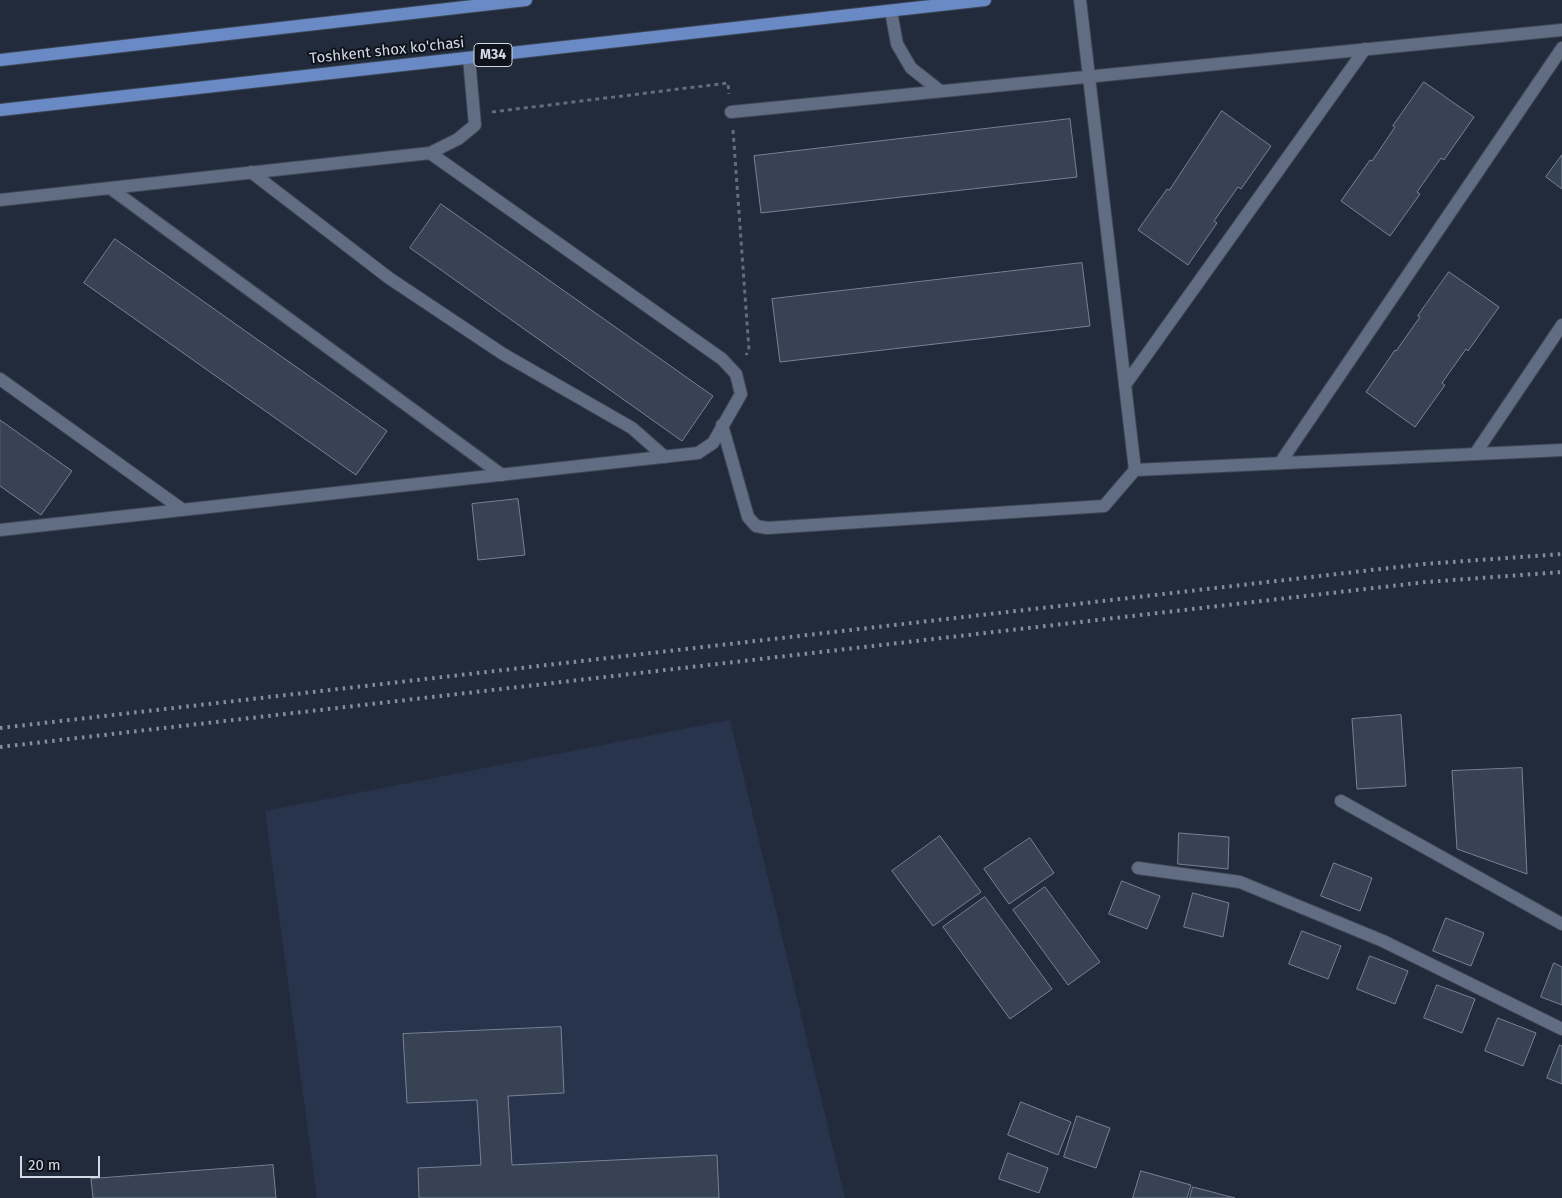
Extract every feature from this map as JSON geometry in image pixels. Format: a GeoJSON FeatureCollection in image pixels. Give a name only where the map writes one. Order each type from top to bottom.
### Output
{"type":"FeatureCollection","features":[{"type":"Feature","properties":{"kind":"main road"},"geometry":{"type":"LineString","coordinates":[[0,60],[526,0]]}},
{"type":"Feature","properties":{"kind":"main road","name":"Toshkent shox ko'chasi"},"geometry":{"type":"LineString","coordinates":[[0,110],[985,0]]}},
{"type":"Feature","properties":{"kind":"street"},"geometry":{"type":"LineString","coordinates":[[1080,0],[1135,470]]}},
{"type":"Feature","properties":{"kind":"street"},"geometry":{"type":"LineString","coordinates":[[891,10],[897,44],[911,68],[939,90]]}},
{"type":"Feature","properties":{"kind":"street"},"geometry":{"type":"LineString","coordinates":[[731,112],[1562,30]]}},
{"type":"Feature","properties":{"kind":"street"},"geometry":{"type":"LineString","coordinates":[[1280,463],[1562,48]]}},
{"type":"Feature","properties":{"kind":"street"},"geometry":{"type":"LineString","coordinates":[[1125,385],[1365,49]]}},
{"type":"Feature","properties":{"kind":"street"},"geometry":{"type":"LineString","coordinates":[[0,200],[430,153],[458,139],[475,125],[469,58]]}},
{"type":"Feature","properties":{"kind":"street"},"geometry":{"type":"LineString","coordinates":[[0,530],[698,453],[713,443],[741,394],[736,374],[722,359],[430,153]]}},
{"type":"Feature","properties":{"kind":"street"},"geometry":{"type":"LineString","coordinates":[[250,172],[389,278],[503,354],[632,428],[665,457]]}},
{"type":"Feature","properties":{"kind":"street"},"geometry":{"type":"LineString","coordinates":[[110,188],[502,474]]}},
{"type":"Feature","properties":{"kind":"street"},"geometry":{"type":"LineString","coordinates":[[1476,454],[1562,325]]}},
{"type":"Feature","properties":{"kind":"street"},"geometry":{"type":"LineString","coordinates":[[0,379],[183,510]]}},
{"type":"Feature","properties":{"kind":"street"},"geometry":{"type":"LineString","coordinates":[[722,426],[748,517],[756,526],[767,528],[1104,506],[1135,470],[1562,450]]}},
{"type":"Feature","properties":{"kind":"street"},"geometry":{"type":"LineString","coordinates":[[1341,801],[1562,924]]}},
{"type":"Feature","properties":{"kind":"street"},"geometry":{"type":"LineString","coordinates":[[1138,868],[1240,882],[1383,941],[1562,1029]]}},
{"type":"Feature","properties":{"kind":"path"},"geometry":{"type":"LineString","coordinates":[[474,114],[728,83],[749,350],[736,374]]}},
{"type":"Feature","properties":{"kind":"shaded area"},"geometry":{"type":"Polygon","coordinates":[[[730,720],[845,1198],[317,1198],[265,811],[730,720]]]}},
{"type":"Feature","properties":{"kind":"building"},"geometry":{"type":"Polygon","coordinates":[[[1424,82],[1474,117],[1444,160],[1441,158],[1417,192],[1420,194],[1390,236],[1341,201],[1370,160],[1372,161],[1395,127],[1393,126],[1424,82]]]}},
{"type":"Feature","properties":{"kind":"building"},"geometry":{"type":"Polygon","coordinates":[[[1222,111],[1271,146],[1241,189],[1238,187],[1214,221],[1217,223],[1188,265],[1138,230],[1167,189],[1169,190],[1222,111]]]}},
{"type":"Feature","properties":{"kind":"building"},"geometry":{"type":"Polygon","coordinates":[[[1070,119],[1077,177],[761,213],[754,156],[1070,119]]]}},
{"type":"Feature","properties":{"kind":"building"},"geometry":{"type":"Polygon","coordinates":[[[1562,155],[1562,189],[1546,177],[1562,155]]]}},
{"type":"Feature","properties":{"kind":"building"},"geometry":{"type":"Polygon","coordinates":[[[441,204],[713,396],[682,441],[410,248],[441,204]]]}},
{"type":"Feature","properties":{"kind":"building"},"geometry":{"type":"Polygon","coordinates":[[[115,239],[387,431],[356,475],[84,283],[115,239]]]}},
{"type":"Feature","properties":{"kind":"building"},"geometry":{"type":"Polygon","coordinates":[[[1082,263],[1090,326],[780,362],[772,299],[1082,263]]]}},
{"type":"Feature","properties":{"kind":"building"},"geometry":{"type":"Polygon","coordinates":[[[1449,272],[1499,307],[1468,351],[1466,349],[1442,383],[1445,385],[1415,427],[1366,392],[1420,317],[1418,316],[1449,272]]]}},
{"type":"Feature","properties":{"kind":"building"},"geometry":{"type":"Polygon","coordinates":[[[0,420],[72,471],[41,515],[0,486],[0,420]]]}},
{"type":"Feature","properties":{"kind":"building"},"geometry":{"type":"Polygon","coordinates":[[[518,499],[525,555],[478,560],[472,504],[518,499]]]}},
{"type":"Feature","properties":{"kind":"building"},"geometry":{"type":"Polygon","coordinates":[[[1401,715],[1406,786],[1357,789],[1352,719],[1401,715]]]}},
{"type":"Feature","properties":{"kind":"building"},"geometry":{"type":"Polygon","coordinates":[[[1522,768],[1527,874],[1457,849],[1452,771],[1522,768]]]}},
{"type":"Feature","properties":{"kind":"building"},"geometry":{"type":"Polygon","coordinates":[[[1179,833],[1229,837],[1228,869],[1178,864],[1179,833]]]}},
{"type":"Feature","properties":{"kind":"building"},"geometry":{"type":"Polygon","coordinates":[[[940,836],[981,892],[933,926],[892,871],[940,836]]]}},
{"type":"Feature","properties":{"kind":"building"},"geometry":{"type":"Polygon","coordinates":[[[1030,838],[1054,873],[1009,904],[984,869],[1030,838]]]}},
{"type":"Feature","properties":{"kind":"building"},"geometry":{"type":"Polygon","coordinates":[[[1334,863],[1372,878],[1360,911],[1321,896],[1334,863]]]}},
{"type":"Feature","properties":{"kind":"building"},"geometry":{"type":"Polygon","coordinates":[[[1122,881],[1160,896],[1147,929],[1109,914],[1122,881]]]}},
{"type":"Feature","properties":{"kind":"building"},"geometry":{"type":"Polygon","coordinates":[[[1045,887],[1100,962],[1068,985],[1013,910],[1045,887]]]}},
{"type":"Feature","properties":{"kind":"building"},"geometry":{"type":"Polygon","coordinates":[[[1193,893],[1229,903],[1223,937],[1184,927],[1193,893]]]}},
{"type":"Feature","properties":{"kind":"building"},"geometry":{"type":"Polygon","coordinates":[[[985,897],[1052,989],[1010,1019],[943,927],[985,897]]]}},
{"type":"Feature","properties":{"kind":"building"},"geometry":{"type":"Polygon","coordinates":[[[1446,918],[1484,933],[1471,966],[1433,951],[1446,918]]]}},
{"type":"Feature","properties":{"kind":"building"},"geometry":{"type":"Polygon","coordinates":[[[1302,931],[1341,946],[1328,979],[1289,964],[1302,931]]]}},
{"type":"Feature","properties":{"kind":"building"},"geometry":{"type":"Polygon","coordinates":[[[1370,956],[1408,971],[1395,1004],[1357,989],[1370,956]]]}},
{"type":"Feature","properties":{"kind":"building"},"geometry":{"type":"Polygon","coordinates":[[[1554,963],[1562,967],[1562,1005],[1541,997],[1554,963]]]}},
{"type":"Feature","properties":{"kind":"building"},"geometry":{"type":"Polygon","coordinates":[[[1437,985],[1475,999],[1462,1033],[1424,1018],[1437,985]]]}},
{"type":"Feature","properties":{"kind":"building"},"geometry":{"type":"Polygon","coordinates":[[[1498,1018],[1536,1033],[1523,1066],[1485,1051],[1498,1018]]]}},
{"type":"Feature","properties":{"kind":"building"},"geometry":{"type":"Polygon","coordinates":[[[561,1027],[564,1093],[508,1096],[512,1165],[717,1155],[719,1198],[419,1198],[418,1168],[481,1165],[477,1100],[407,1103],[403,1034],[561,1027]]]}},
{"type":"Feature","properties":{"kind":"building"},"geometry":{"type":"Polygon","coordinates":[[[1560,1045],[1562,1046],[1562,1084],[1547,1078],[1560,1045]]]}},
{"type":"Feature","properties":{"kind":"building"},"geometry":{"type":"Polygon","coordinates":[[[1021,1102],[1071,1122],[1058,1155],[1008,1135],[1021,1102]]]}},
{"type":"Feature","properties":{"kind":"building"},"geometry":{"type":"Polygon","coordinates":[[[1077,1116],[1110,1128],[1096,1168],[1064,1157],[1077,1116]]]}},
{"type":"Feature","properties":{"kind":"building"},"geometry":{"type":"Polygon","coordinates":[[[1008,1153],[1048,1168],[1039,1193],[999,1179],[1008,1153]]]}},
{"type":"Feature","properties":{"kind":"building"},"geometry":{"type":"Polygon","coordinates":[[[273,1165],[276,1198],[93,1198],[91,1179],[273,1165]]]}},
{"type":"Feature","properties":{"kind":"building"},"geometry":{"type":"Polygon","coordinates":[[[1141,1171],[1191,1185],[1187,1198],[1133,1198],[1141,1171]]]}},
{"type":"Feature","properties":{"kind":"building"},"geometry":{"type":"Polygon","coordinates":[[[1193,1187],[1235,1198],[1190,1198],[1193,1187]]]}},
{"type":"Feature","properties":{"kind":"railway"},"geometry":{"type":"LineString","coordinates":[[0,728],[1424,564],[1562,554]]}},
{"type":"Feature","properties":{"kind":"railway"},"geometry":{"type":"LineString","coordinates":[[0,747],[1426,582],[1562,572]]}}]}
